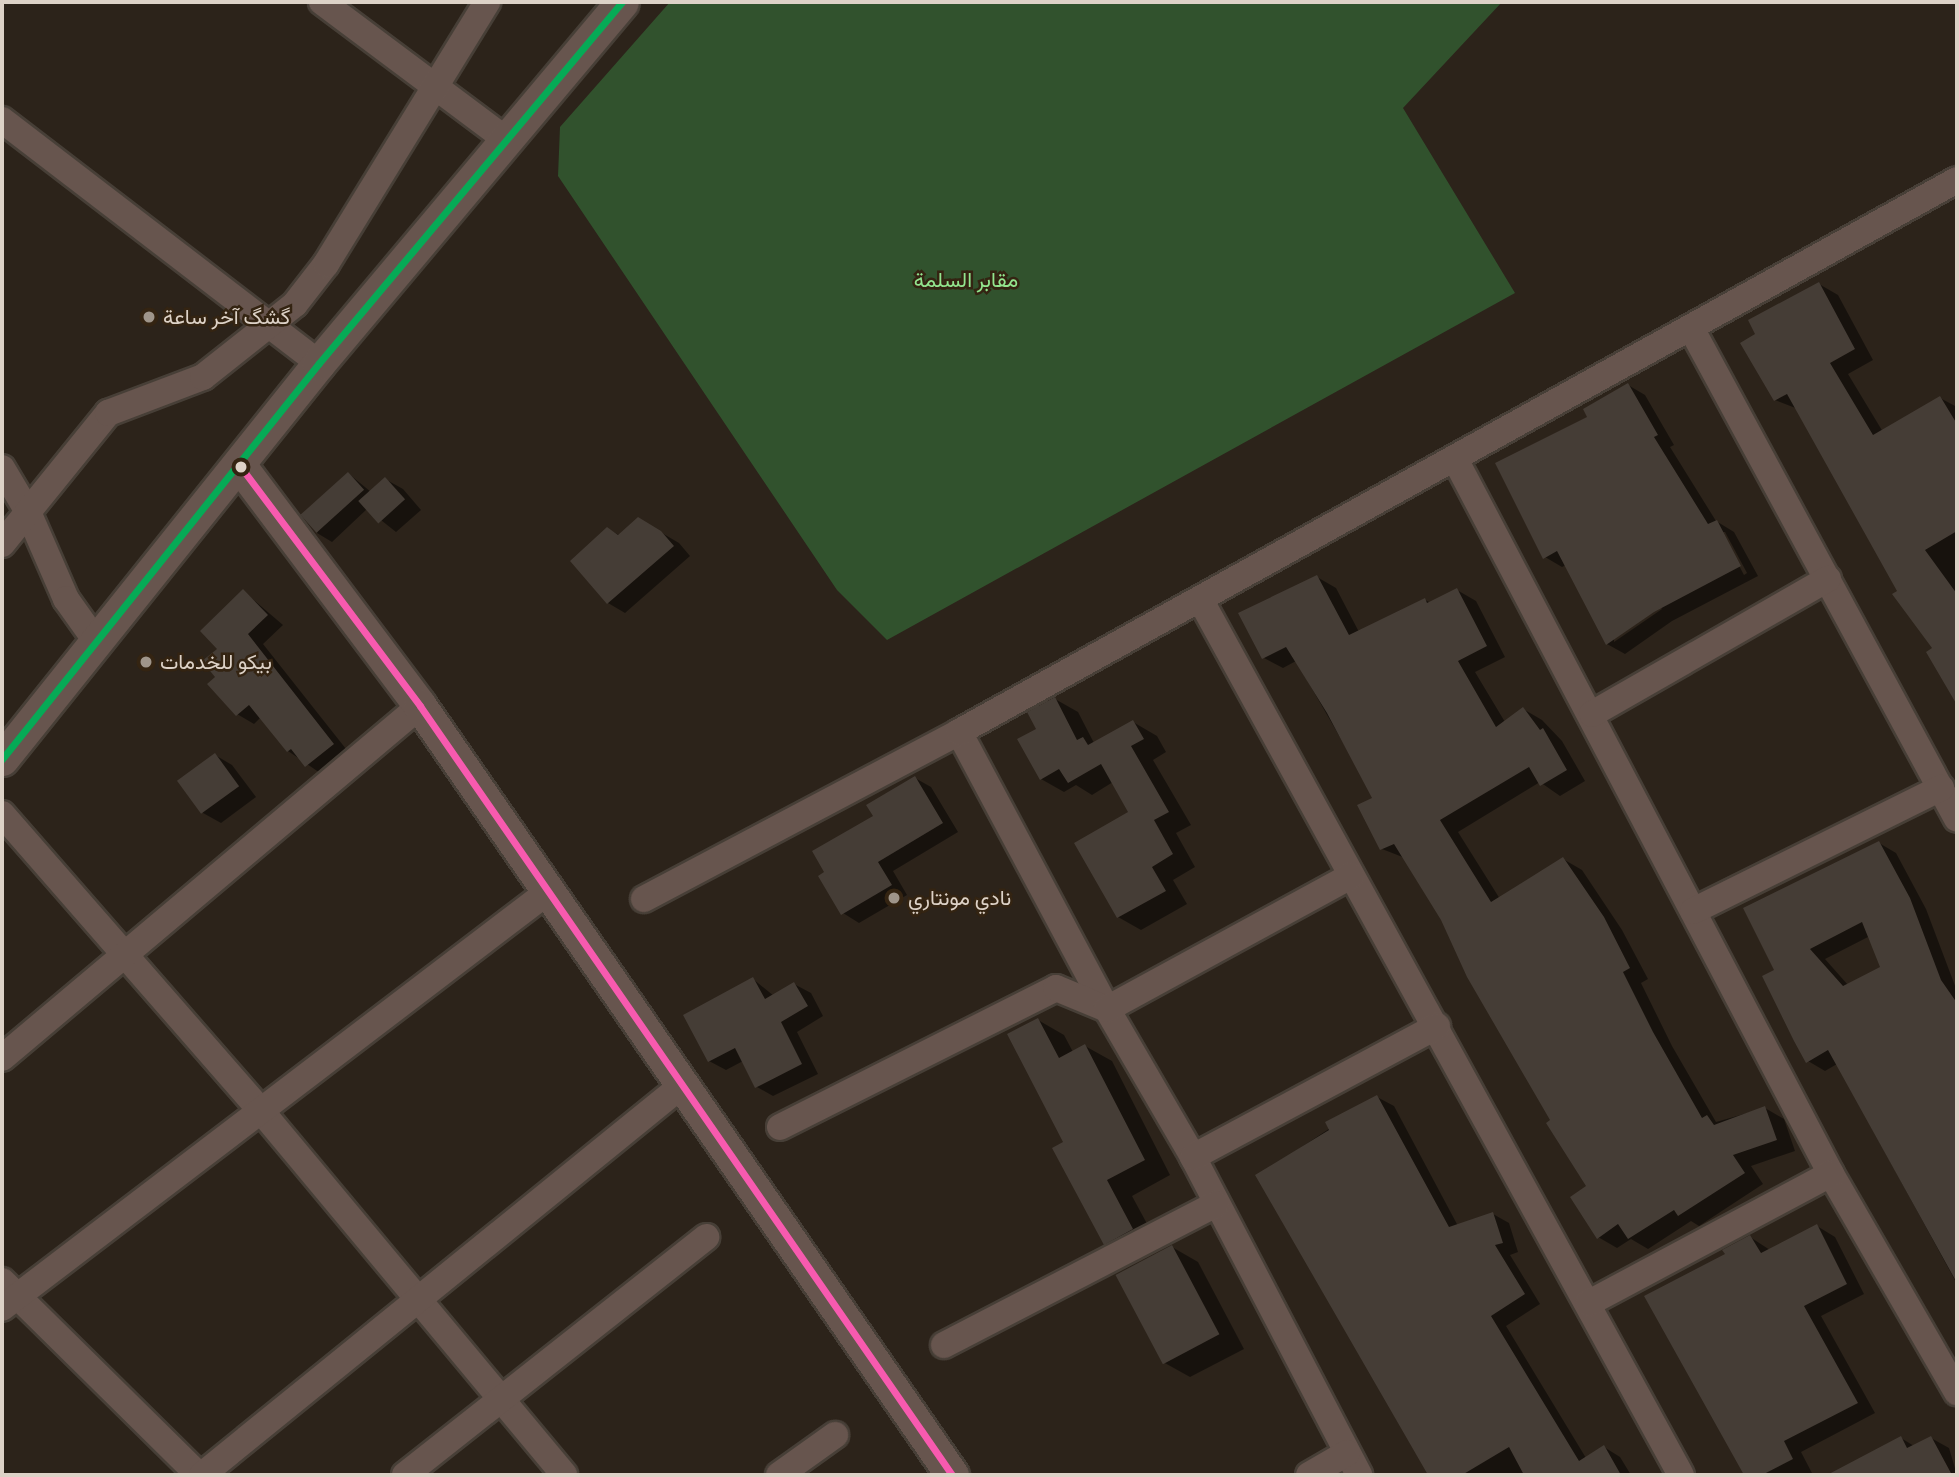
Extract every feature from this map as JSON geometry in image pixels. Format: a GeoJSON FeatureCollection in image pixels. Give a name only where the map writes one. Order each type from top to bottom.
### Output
{"type":"FeatureCollection","features":[{"type":"Feature","properties":{"kind":"street"},"geometry":{"type":"LineString","coordinates":[[323,2],[505,139]]}},
{"type":"Feature","properties":{"kind":"street"},"geometry":{"type":"LineString","coordinates":[[2,544],[108,413],[203,377],[271,326],[295,304],[326,264],[487,2]]}},
{"type":"Feature","properties":{"kind":"street"},"geometry":{"type":"LineString","coordinates":[[2,759],[98,644],[320,363],[622,2]]}},
{"type":"Feature","properties":{"kind":"street"},"geometry":{"type":"LineString","coordinates":[[2,120],[320,363]]}},
{"type":"Feature","properties":{"kind":"street"},"geometry":{"type":"LineString","coordinates":[[644,899],[959,732],[1957,181]]}},
{"type":"Feature","properties":{"kind":"street"},"geometry":{"type":"LineString","coordinates":[[1691,328],[1957,819]]}},
{"type":"Feature","properties":{"kind":"street"},"geometry":{"type":"LineString","coordinates":[[1455,459],[1592,714],[1831,1174],[1957,1392]]}},
{"type":"Feature","properties":{"kind":"street"},"geometry":{"type":"LineString","coordinates":[[240,466],[420,706],[549,891],[680,1087],[952,1475]]}},
{"type":"Feature","properties":{"kind":"street"},"geometry":{"type":"LineString","coordinates":[[2,468],[28,512],[66,599],[98,644]]}},
{"type":"Feature","properties":{"kind":"street"},"geometry":{"type":"LineString","coordinates":[[1592,714],[1828,579]]}},
{"type":"Feature","properties":{"kind":"street"},"geometry":{"type":"LineString","coordinates":[[1200,599],[1351,876],[1437,1026],[1681,1475]]}},
{"type":"Feature","properties":{"kind":"street"},"geometry":{"type":"LineString","coordinates":[[2,1058],[420,706]]}},
{"type":"Feature","properties":{"kind":"street"},"geometry":{"type":"LineString","coordinates":[[959,732],[1107,1009],[1193,1157],[1353,1464],[1309,1475]]}},
{"type":"Feature","properties":{"kind":"street"},"geometry":{"type":"LineString","coordinates":[[1693,911],[1941,788]]}},
{"type":"Feature","properties":{"kind":"street"},"geometry":{"type":"LineString","coordinates":[[2,814],[262,1112],[564,1475]]}},
{"type":"Feature","properties":{"kind":"street"},"geometry":{"type":"LineString","coordinates":[[1107,1009],[1351,876]]}},
{"type":"Feature","properties":{"kind":"street"},"geometry":{"type":"LineString","coordinates":[[549,891],[262,1112],[7,1295],[200,1475],[680,1087]]}},
{"type":"Feature","properties":{"kind":"street"},"geometry":{"type":"LineString","coordinates":[[780,1127],[1056,988],[1107,1009]]}},
{"type":"Feature","properties":{"kind":"street"},"geometry":{"type":"LineString","coordinates":[[1193,1157],[1437,1026]]}},
{"type":"Feature","properties":{"kind":"street"},"geometry":{"type":"LineString","coordinates":[[1589,1303],[1831,1174]]}},
{"type":"Feature","properties":{"kind":"street"},"geometry":{"type":"LineString","coordinates":[[944,1345],[1216,1204]]}},
{"type":"Feature","properties":{"kind":"street"},"geometry":{"type":"LineString","coordinates":[[405,1475],[706,1237]]}},
{"type":"Feature","properties":{"kind":"street"},"geometry":{"type":"LineString","coordinates":[[779,1475],[835,1435]]}},
{"type":"Feature","properties":{"kind":"green space","name":"مقابر السلمة"},"geometry":{"type":"Polygon","coordinates":[[[670,2],[1502,2],[1403,108],[1515,293],[887,640],[837,590],[558,176],[560,127],[670,2]]]}},
{"type":"Feature","properties":{"kind":"building"},"geometry":{"type":"Polygon","coordinates":[[[1819,282],[1855,349],[1830,363],[1873,435],[1940,396],[1957,424],[1957,531],[1925,550],[1957,594],[1957,705],[1926,652],[1932,648],[1892,594],[1897,591],[1787,394],[1774,401],[1740,343],[1755,334],[1748,320],[1819,282]]]}},
{"type":"Feature","properties":{"kind":"building"},"geometry":{"type":"Polygon","coordinates":[[[1628,383],[1658,435],[1654,437],[1708,524],[1717,520],[1741,566],[1654,612],[1606,645],[1557,551],[1543,559],[1495,463],[1587,417],[1583,409],[1628,383]]]}},
{"type":"Feature","properties":{"kind":"building"},"geometry":{"type":"Polygon","coordinates":[[[348,472],[364,490],[316,533],[300,515],[348,472]]]}},
{"type":"Feature","properties":{"kind":"building"},"geometry":{"type":"Polygon","coordinates":[[[385,477],[405,499],[378,523],[358,501],[385,477]]]}},
{"type":"Feature","properties":{"kind":"building"},"geometry":{"type":"Polygon","coordinates":[[[638,517],[661,531],[674,546],[607,604],[570,561],[607,527],[618,535],[638,517]]]}},
{"type":"Feature","properties":{"kind":"building"},"geometry":{"type":"Polygon","coordinates":[[[1317,575],[1349,635],[1425,598],[1427,603],[1457,588],[1487,646],[1458,661],[1496,727],[1523,707],[1540,730],[1543,728],[1567,770],[1540,786],[1529,767],[1440,820],[1491,902],[1563,857],[1604,917],[1630,968],[1623,972],[1653,1032],[1702,1118],[1707,1115],[1714,1125],[1765,1106],[1777,1140],[1733,1155],[1745,1173],[1678,1216],[1674,1210],[1628,1239],[1618,1224],[1597,1239],[1570,1197],[1586,1186],[1546,1123],[1550,1120],[1467,977],[1441,920],[1394,844],[1380,850],[1357,805],[1372,798],[1327,713],[1286,647],[1262,659],[1238,613],[1317,575]]]}},
{"type":"Feature","properties":{"kind":"building"},"geometry":{"type":"Polygon","coordinates":[[[243,589],[268,615],[248,634],[334,744],[305,767],[291,749],[287,752],[249,705],[236,716],[207,684],[215,677],[202,661],[217,649],[200,631],[243,589]]]}},
{"type":"Feature","properties":{"kind":"building"},"geometry":{"type":"Polygon","coordinates":[[[1055,697],[1077,740],[1083,737],[1088,745],[1133,720],[1144,739],[1131,746],[1169,812],[1154,820],[1173,854],[1152,867],[1166,891],[1117,918],[1074,843],[1128,812],[1101,764],[1068,783],[1059,769],[1040,780],[1017,739],[1036,729],[1027,712],[1055,697]]]}},
{"type":"Feature","properties":{"kind":"building"},"geometry":{"type":"Polygon","coordinates":[[[215,753],[239,786],[201,814],[177,781],[215,753]]]}},
{"type":"Feature","properties":{"kind":"building"},"geometry":{"type":"Polygon","coordinates":[[[915,776],[943,823],[878,862],[892,885],[841,915],[818,876],[824,872],[812,851],[873,816],[866,805],[915,776]]]}},
{"type":"Feature","properties":{"kind":"building"},"geometry":{"type":"Polygon","coordinates":[[[1879,841],[1910,898],[1941,980],[1957,1003],[1957,1283],[1828,1050],[1806,1063],[1762,976],[1774,970],[1743,908],[1879,841]],[[1862,922],[1810,949],[1843,986],[1880,967],[1862,922]]]}},
{"type":"Feature","properties":{"kind":"building"},"geometry":{"type":"Polygon","coordinates":[[[753,977],[765,999],[794,982],[808,1006],[781,1022],[802,1064],[755,1088],[735,1048],[708,1062],[683,1015],[753,977]]]}},
{"type":"Feature","properties":{"kind":"building"},"geometry":{"type":"Polygon","coordinates":[[[1038,1018],[1059,1058],[1085,1044],[1145,1160],[1107,1180],[1133,1229],[1104,1245],[1052,1148],[1063,1142],[1007,1034],[1038,1018]]]}},
{"type":"Feature","properties":{"kind":"building"},"geometry":{"type":"Polygon","coordinates":[[[1377,1095],[1449,1227],[1493,1212],[1503,1243],[1495,1245],[1525,1294],[1491,1316],[1579,1461],[1604,1445],[1621,1475],[1524,1475],[1509,1447],[1462,1475],[1428,1475],[1255,1175],[1329,1130],[1325,1122],[1377,1095]]]}},
{"type":"Feature","properties":{"kind":"building"},"geometry":{"type":"Polygon","coordinates":[[[1817,1224],[1847,1284],[1804,1306],[1858,1403],[1784,1441],[1793,1459],[1762,1475],[1744,1475],[1644,1296],[1725,1254],[1722,1250],[1750,1235],[1761,1253],[1817,1224]]]}},
{"type":"Feature","properties":{"kind":"building"},"geometry":{"type":"Polygon","coordinates":[[[1172,1245],[1219,1334],[1163,1364],[1115,1275],[1172,1245]]]}},
{"type":"Feature","properties":{"kind":"building"},"geometry":{"type":"Polygon","coordinates":[[[1901,1436],[1907,1448],[1931,1436],[1952,1475],[1827,1475],[1901,1436]]]}},
{"type":"Feature","properties":{"kind":"transit line"},"geometry":{"type":"LineString","coordinates":[[2,759],[319,363],[622,2]]}},
{"type":"Feature","properties":{"kind":"transit line"},"geometry":{"type":"LineString","coordinates":[[240,466],[420,706],[952,1475]]}},
{"type":"Feature","properties":{"kind":"place","name":"گشگ آخر ساعة"},"geometry":{"type":"Point","coordinates":[149,317]}},
{"type":"Feature","properties":{"kind":"place","name":"بيكو للخدمات"},"geometry":{"type":"Point","coordinates":[146,662]}},
{"type":"Feature","properties":{"kind":"place","name":"نادي مونتاري"},"geometry":{"type":"Point","coordinates":[894,898]}}]}
